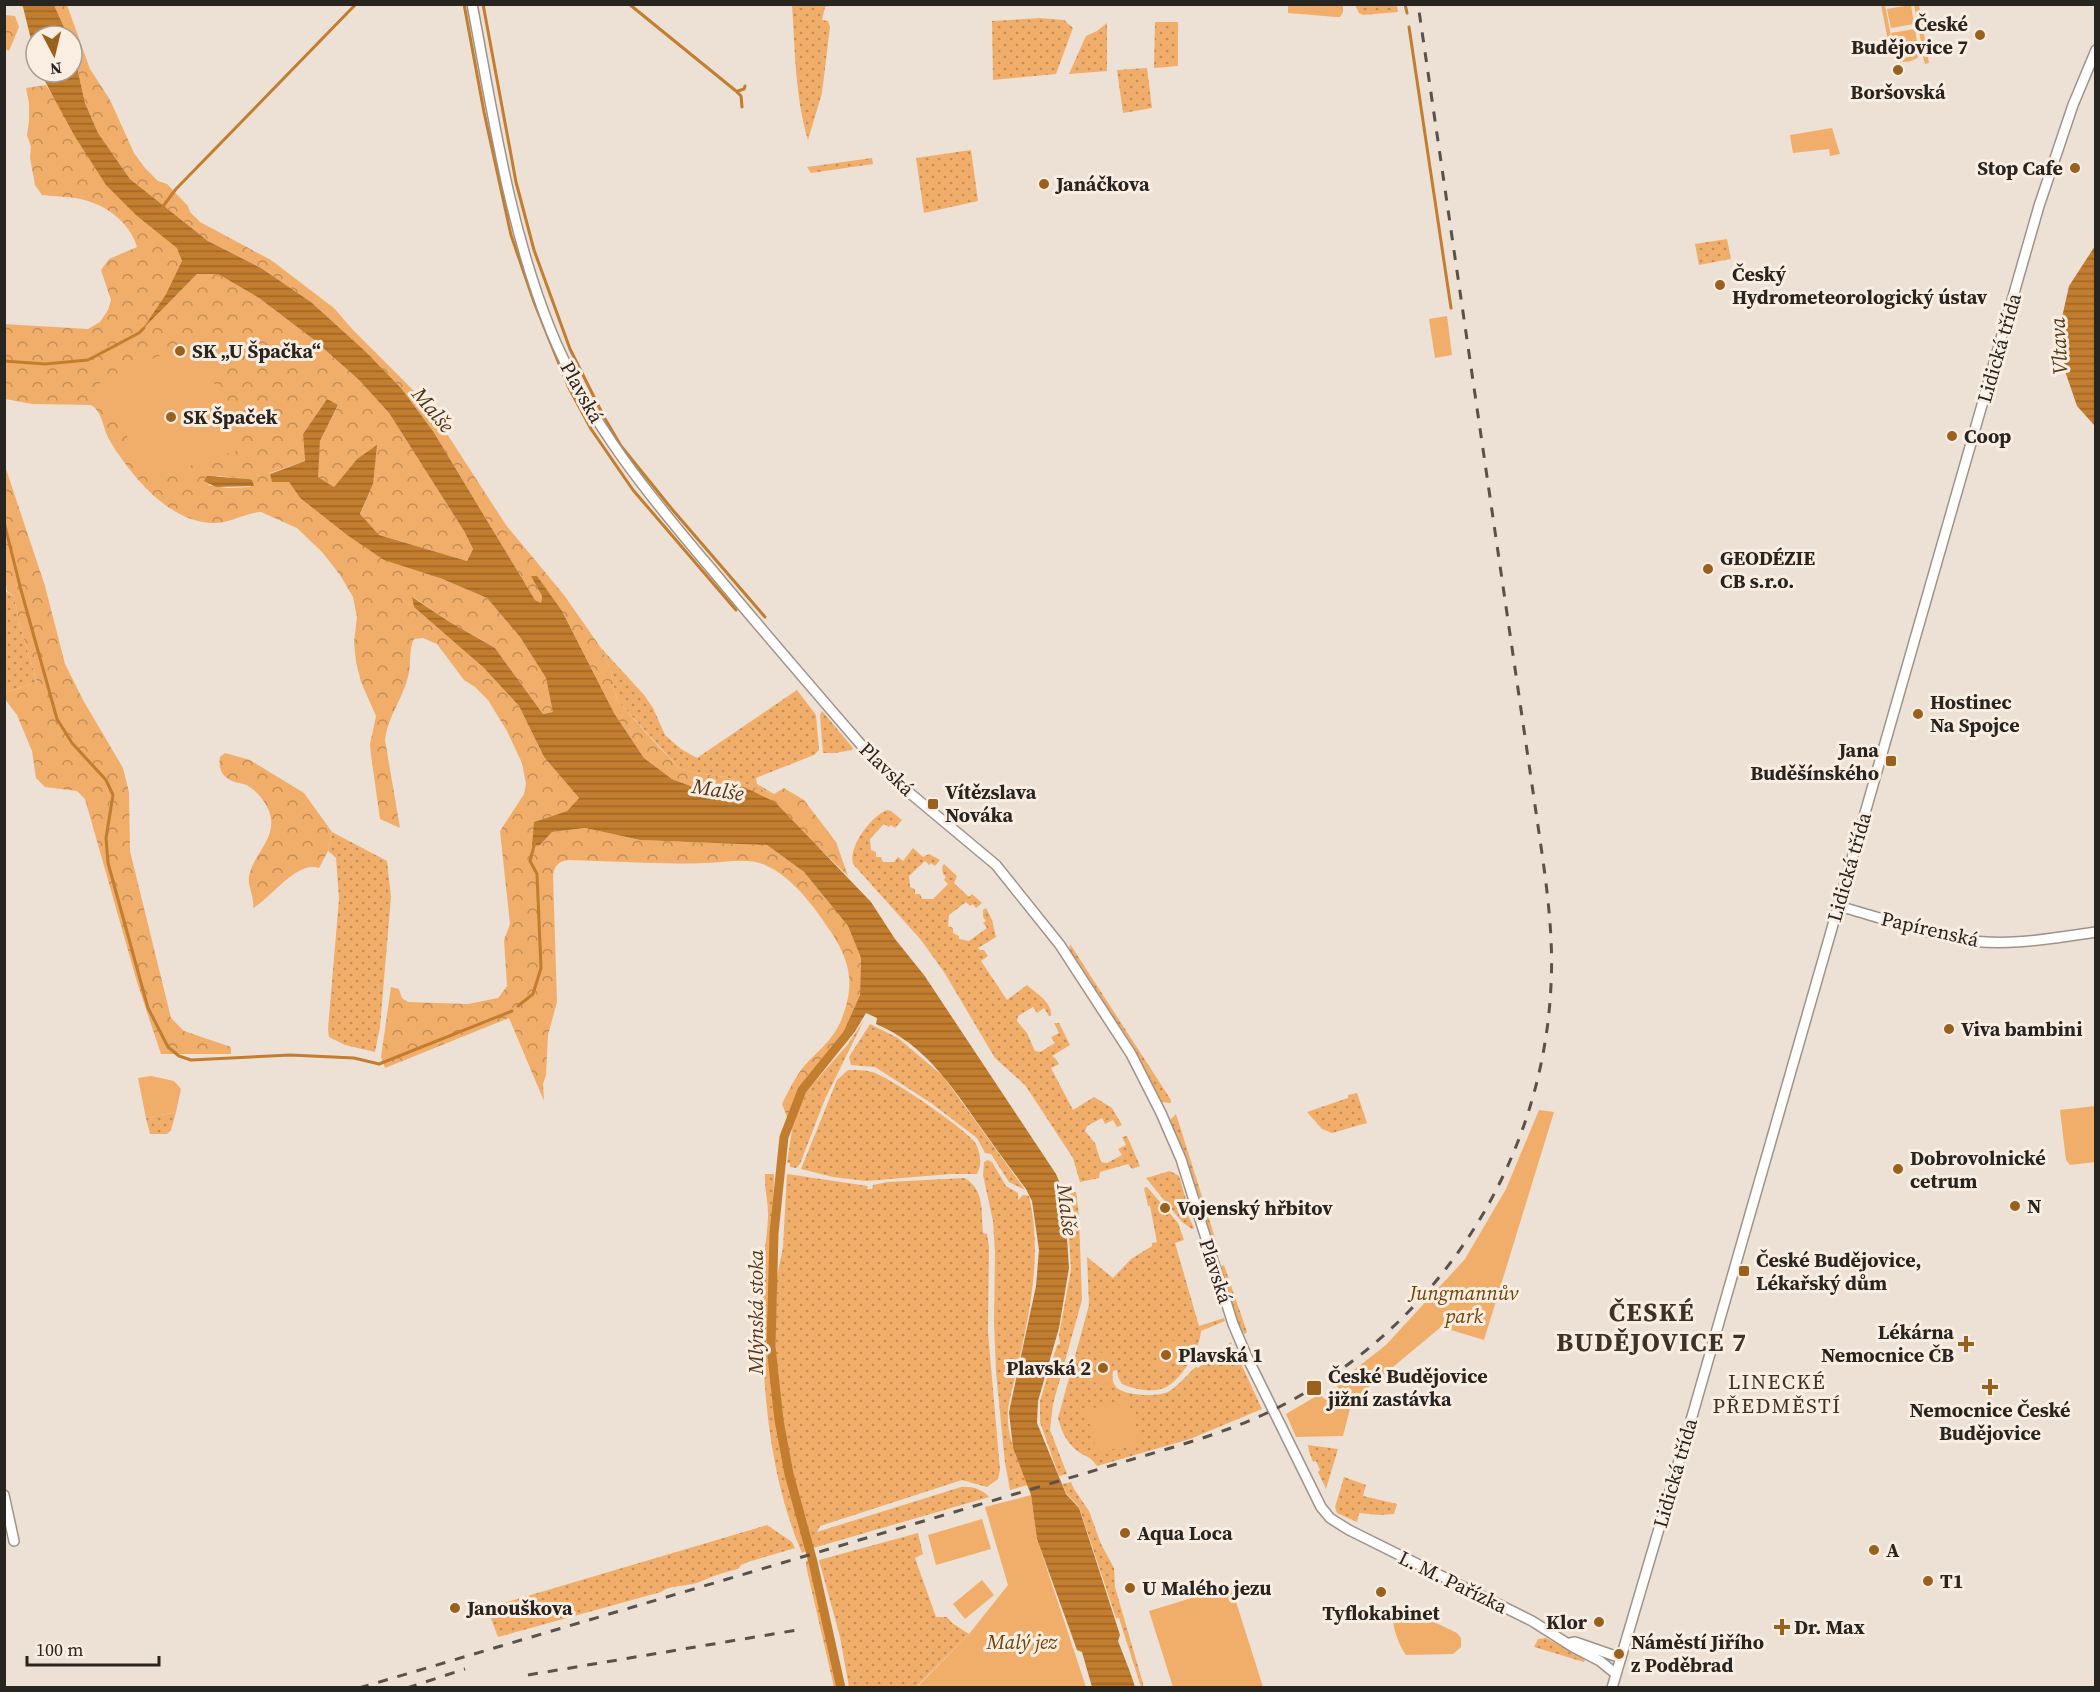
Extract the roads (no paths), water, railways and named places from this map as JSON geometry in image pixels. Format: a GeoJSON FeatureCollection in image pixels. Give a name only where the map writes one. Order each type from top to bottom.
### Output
{"type":"FeatureCollection","features":[{"type":"Feature","properties":{"kind":"street","name":"Plavská"},"geometry":{"type":"LineString","coordinates":[[472,4],[505,173],[524,252],[551,331],[588,406],[612,444],[659,508],[863,747],[899,784],[996,865],[1041,919],[1063,950],[1131,1054],[1161,1113],[1181,1159],[1239,1339],[1264,1395],[1291,1444],[1321,1507],[1335,1522]]}},
{"type":"Feature","properties":{"kind":"street","name":"Lidická třída"},"geometry":{"type":"LineString","coordinates":[[1612,1688],[2039,207],[2070,115],[2096,50]]}},
{"type":"Feature","properties":{"kind":"street","name":"Papírenská"},"geometry":{"type":"LineString","coordinates":[[1838,906],[1961,939],[1989,942],[2028,942],[2096,932]]}},
{"type":"Feature","properties":{"kind":"street"},"geometry":{"type":"LineString","coordinates":[[4,1495],[14,1540]]}},
{"type":"Feature","properties":{"kind":"street","name":"L. M. Pařízka"},"geometry":{"type":"LineString","coordinates":[[1335,1522],[1512,1611],[1569,1643]]}},
{"type":"Feature","properties":{"kind":"street"},"geometry":{"type":"LineString","coordinates":[[1569,1643],[1575,1642],[1621,1658]]}},
{"type":"Feature","properties":{"kind":"street"},"geometry":{"type":"LineString","coordinates":[[1569,1643],[1600,1661],[1616,1674]]}},
{"type":"Feature","properties":{"kind":"water"},"geometry":{"type":"Polygon","coordinates":[[[21,5],[54,5],[63,24],[27,24],[21,5]]]}},
{"type":"Feature","properties":{"kind":"water","name":"Malše"},"geometry":{"type":"Polygon","coordinates":[[[46,84],[81,84],[85,103],[98,133],[130,179],[208,241],[261,268],[311,302],[365,351],[401,388],[433,431],[535,600],[541,603],[542,596],[531,576],[537,576],[562,611],[614,713],[644,758],[672,779],[693,787],[725,785],[744,787],[775,802],[871,902],[895,939],[924,975],[1056,1174],[1064,1193],[1069,1268],[1059,1328],[1038,1401],[1037,1423],[1066,1494],[1079,1508],[1120,1635],[1118,1641],[1135,1687],[1092,1687],[1082,1652],[1077,1650],[1037,1539],[1031,1495],[1013,1448],[1009,1412],[1036,1286],[1039,1250],[1032,1201],[1026,1189],[948,1083],[924,1055],[894,1033],[876,1024],[877,1018],[866,1013],[854,1033],[844,1031],[860,995],[861,958],[848,926],[804,872],[767,845],[640,840],[585,828],[552,832],[540,845],[532,846],[534,822],[567,811],[579,798],[544,757],[519,706],[483,667],[414,607],[412,597],[495,648],[543,714],[553,712],[546,678],[520,637],[487,598],[440,578],[384,560],[347,535],[300,498],[289,482],[272,482],[270,474],[305,461],[303,434],[327,399],[338,405],[320,441],[318,477],[334,487],[357,459],[377,445],[373,484],[360,514],[379,535],[467,561],[473,549],[464,531],[389,413],[359,380],[313,339],[259,298],[218,274],[197,274],[142,330],[166,294],[182,261],[177,248],[137,216],[106,185],[74,135],[46,84]]]}},
{"type":"Feature","properties":{"kind":"water","name":"Vltava"},"geometry":{"type":"Polygon","coordinates":[[[2095,246],[2095,426],[2077,406],[2065,371],[2061,322],[2069,286],[2095,246]]]}},
{"type":"Feature","properties":{"kind":"water"},"geometry":{"type":"Polygon","coordinates":[[[207,476],[249,479],[252,480],[254,486],[216,487],[204,481],[207,476]]]}},
{"type":"Feature","properties":{"kind":"waterway"},"geometry":{"type":"LineString","coordinates":[[161,209],[176,189],[356,4]]}},
{"type":"Feature","properties":{"kind":"waterway"},"geometry":{"type":"LineString","coordinates":[[464,4],[484,112],[511,235],[534,302],[568,386],[591,429],[633,490],[736,610]]}},
{"type":"Feature","properties":{"kind":"waterway"},"geometry":{"type":"LineString","coordinates":[[483,4],[516,182],[534,250],[570,349],[621,446],[765,617]]}},
{"type":"Feature","properties":{"kind":"waterway"},"geometry":{"type":"LineString","coordinates":[[629,4],[736,91],[741,96],[742,107]]}},
{"type":"Feature","properties":{"kind":"waterway"},"geometry":{"type":"LineString","coordinates":[[1405,4],[1407,13]]}},
{"type":"Feature","properties":{"kind":"waterway"},"geometry":{"type":"LineString","coordinates":[[1409,27],[1451,308]]}},
{"type":"Feature","properties":{"kind":"waterway"},"geometry":{"type":"LineString","coordinates":[[738,91],[744,89],[745,86]]}},
{"type":"Feature","properties":{"kind":"waterway"},"geometry":{"type":"LineString","coordinates":[[4,361],[45,364],[88,360],[139,333],[144,328]]}},
{"type":"Feature","properties":{"kind":"waterway"},"geometry":{"type":"LineString","coordinates":[[4,522],[57,719],[72,743],[106,780],[113,795],[106,838],[108,863],[148,1008],[168,1047],[179,1056],[191,1060],[290,1055],[354,1058],[379,1064],[512,1011]]}},
{"type":"Feature","properties":{"kind":"waterway"},"geometry":{"type":"LineString","coordinates":[[518,1006],[533,994],[541,968],[537,874],[530,861],[535,842]]}},
{"type":"Feature","properties":{"kind":"waterway","name":"Mlýnská stoka"},"geometry":{"type":"LineString","coordinates":[[841,1688],[813,1562],[789,1474],[779,1420],[771,1347],[774,1233],[784,1137],[802,1090],[849,1032],[854,1022]]}},
{"type":"Feature","properties":{"kind":"railway"},"geometry":{"type":"LineString","coordinates":[[359,1688],[1174,1447],[1247,1422],[1330,1377],[1382,1337],[1429,1289],[1469,1236],[1502,1178],[1527,1117],[1543,1052],[1552,964],[1543,860],[1418,4]]}},
{"type":"Feature","properties":{"kind":"railway"},"geometry":{"type":"LineString","coordinates":[[528,1675],[803,1629]]}},
{"type":"Feature","properties":{"kind":"railway"},"geometry":{"type":"LineString","coordinates":[[407,1688],[465,1669]]}},
{"type":"Feature","properties":{"kind":"place","name":"České Budějovice 7"},"geometry":{"type":"Point","coordinates":[1980,35]}},
{"type":"Feature","properties":{"kind":"place","name":"Boršovská"},"geometry":{"type":"Point","coordinates":[1898,70]}},
{"type":"Feature","properties":{"kind":"place","name":"Stop Cafe"},"geometry":{"type":"Point","coordinates":[2075,168]}},
{"type":"Feature","properties":{"kind":"place","name":"Janáčkova"},"geometry":{"type":"Point","coordinates":[1044,184]}},
{"type":"Feature","properties":{"kind":"place","name":"Český Hydrometeorologický ústav"},"geometry":{"type":"Point","coordinates":[1720,285]}},
{"type":"Feature","properties":{"kind":"place","name":"SK „U Špačka“"},"geometry":{"type":"Point","coordinates":[180,351]}},
{"type":"Feature","properties":{"kind":"place","name":"SK Špaček"},"geometry":{"type":"Point","coordinates":[171,417]}},
{"type":"Feature","properties":{"kind":"place","name":"Coop"},"geometry":{"type":"Point","coordinates":[1952,436]}},
{"type":"Feature","properties":{"kind":"place","name":"GEODÉZIE CB s.r.o."},"geometry":{"type":"Point","coordinates":[1708,569]}},
{"type":"Feature","properties":{"kind":"place","name":"Hostinec Na Spojce"},"geometry":{"type":"Point","coordinates":[1918,714]}},
{"type":"Feature","properties":{"kind":"place","name":"Jana Buděšínského"},"geometry":{"type":"Point","coordinates":[1891,761]}},
{"type":"Feature","properties":{"kind":"place","name":"Vítězslava Nováka"},"geometry":{"type":"Point","coordinates":[933,804]}},
{"type":"Feature","properties":{"kind":"place","name":"Viva bambini"},"geometry":{"type":"Point","coordinates":[1949,1029]}},
{"type":"Feature","properties":{"kind":"place","name":"Dobrovolnické cetrum"},"geometry":{"type":"Point","coordinates":[1898,1169]}},
{"type":"Feature","properties":{"kind":"place","name":"N"},"geometry":{"type":"Point","coordinates":[2015,1206]}},
{"type":"Feature","properties":{"kind":"place","name":"Vojenský hřbitov"},"geometry":{"type":"Point","coordinates":[1165,1208]}},
{"type":"Feature","properties":{"kind":"place","name":"České Budějovice, Lékařský dům"},"geometry":{"type":"Point","coordinates":[1744,1271]}},
{"type":"Feature","properties":{"kind":"place","name":"Lékárna Nemocnice ČB"},"geometry":{"type":"Point","coordinates":[1966,1344]}},
{"type":"Feature","properties":{"kind":"place","name":"Plavská 1"},"geometry":{"type":"Point","coordinates":[1166,1355]}},
{"type":"Feature","properties":{"kind":"place","name":"Plavská 2"},"geometry":{"type":"Point","coordinates":[1103,1368]}},
{"type":"Feature","properties":{"kind":"place","name":"Nemocnice České Budějovice"},"geometry":{"type":"Point","coordinates":[1990,1387]}},
{"type":"Feature","properties":{"kind":"place","name":"České Budějovice jižní zastávka"},"geometry":{"type":"Point","coordinates":[1314,1388]}},
{"type":"Feature","properties":{"kind":"place","name":"Aqua Loca"},"geometry":{"type":"Point","coordinates":[1125,1533]}},
{"type":"Feature","properties":{"kind":"place","name":"A"},"geometry":{"type":"Point","coordinates":[1874,1550]}},
{"type":"Feature","properties":{"kind":"place","name":"T1"},"geometry":{"type":"Point","coordinates":[1928,1581]}},
{"type":"Feature","properties":{"kind":"place","name":"U Malého jezu"},"geometry":{"type":"Point","coordinates":[1130,1588]}},
{"type":"Feature","properties":{"kind":"place","name":"Tyflokabinet"},"geometry":{"type":"Point","coordinates":[1381,1592]}},
{"type":"Feature","properties":{"kind":"place","name":"Janouškova"},"geometry":{"type":"Point","coordinates":[455,1608]}},
{"type":"Feature","properties":{"kind":"place","name":"Klor"},"geometry":{"type":"Point","coordinates":[1599,1622]}},
{"type":"Feature","properties":{"kind":"place","name":"Dr. Max"},"geometry":{"type":"Point","coordinates":[1782,1627]}},
{"type":"Feature","properties":{"kind":"place","name":"Náměstí Jiřího z Poděbrad"},"geometry":{"type":"Point","coordinates":[1619,1654]}},
{"type":"Feature","properties":{"kind":"district","name":"ČESKÉ BUDĚJOVICE 7"},"geometry":{"type":"Point","coordinates":[1652,1327]}},
{"type":"Feature","properties":{"kind":"district","name":"LINECKÉ PŘEDMĚSTÍ"},"geometry":{"type":"Point","coordinates":[1777,1394]}},
{"type":"Feature","properties":{"kind":"park label","name":"Jungmannův park"},"geometry":{"type":"Point","coordinates":[1464,1304]}},
{"type":"Feature","properties":{"kind":"park label","name":"Malý jez"},"geometry":{"type":"Point","coordinates":[1022,1642]}}]}
